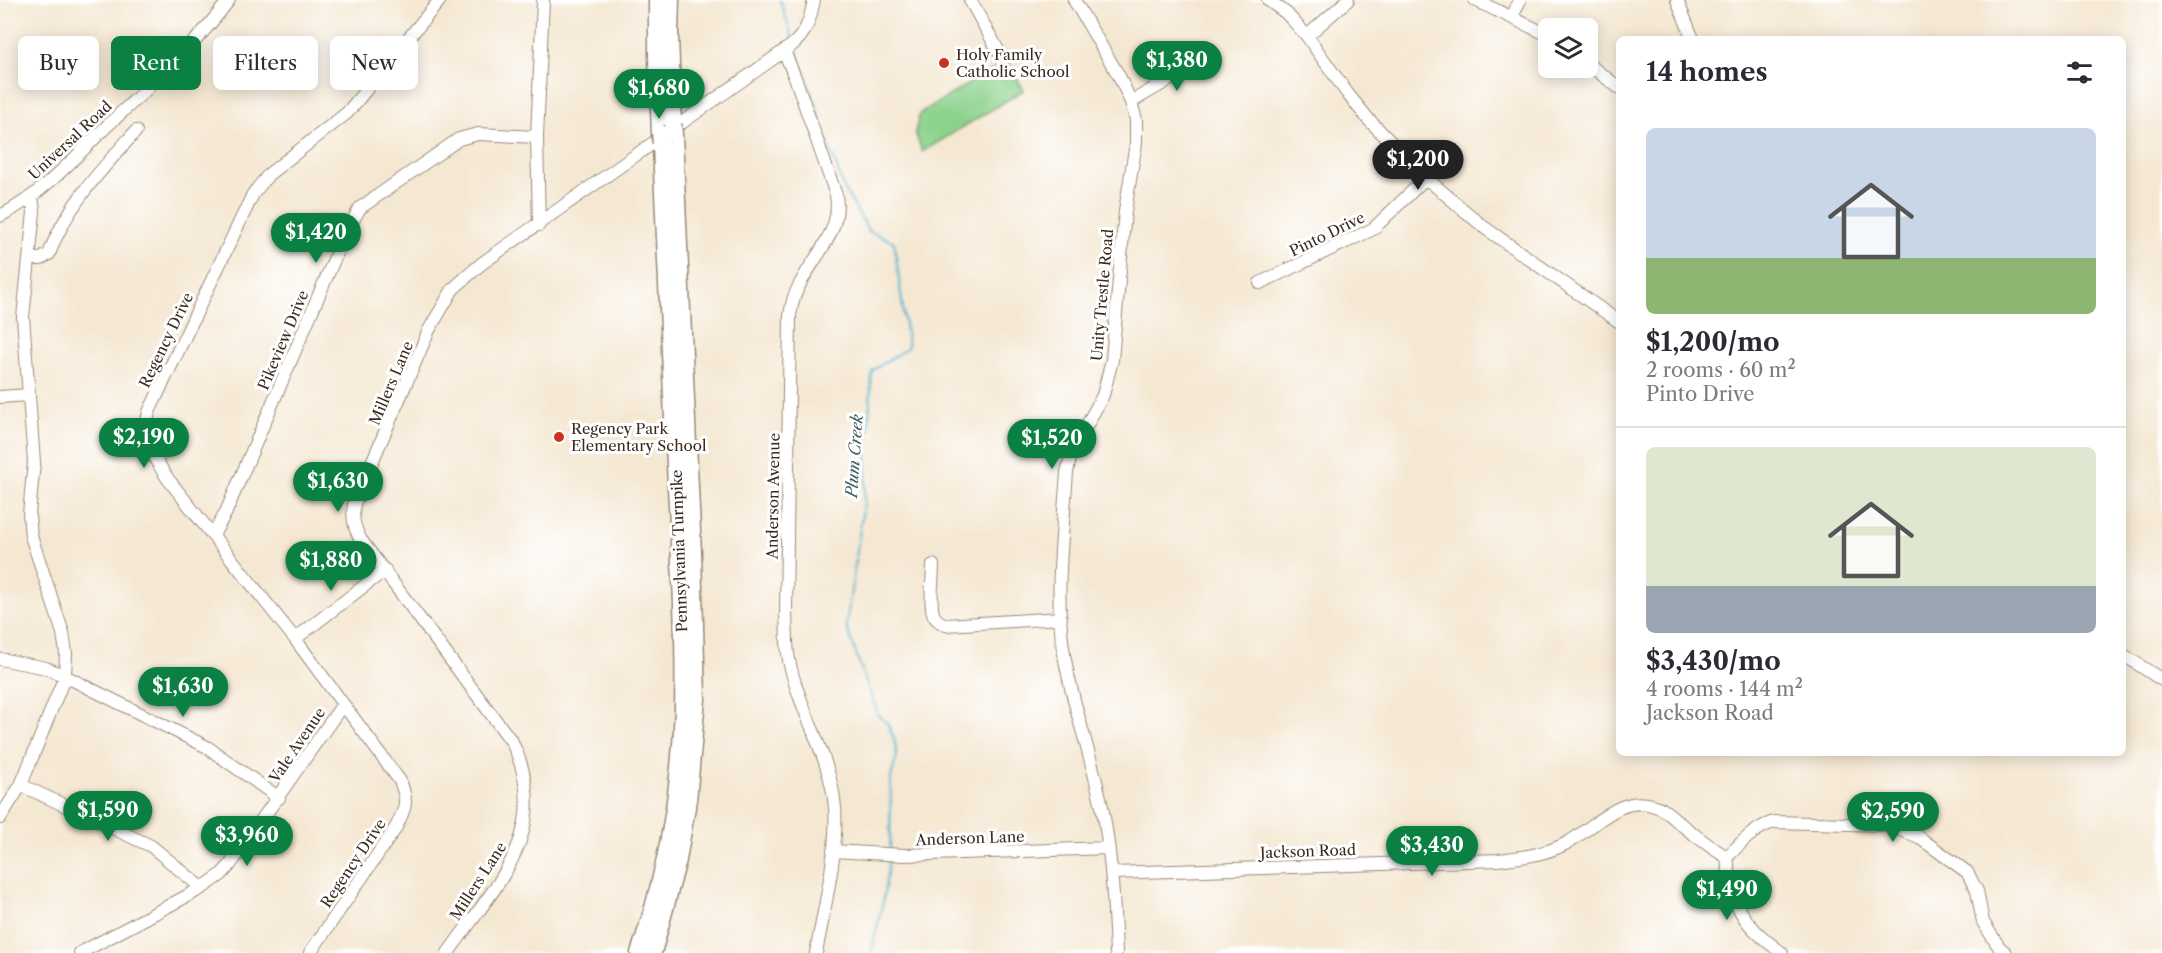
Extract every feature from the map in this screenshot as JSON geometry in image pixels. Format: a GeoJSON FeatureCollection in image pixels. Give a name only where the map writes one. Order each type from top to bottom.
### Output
{"type":"FeatureCollection","features":[{"type":"Feature","properties":{"kind":"highway","name":"Pennsylvania Turnpike"},"geometry":{"type":"LineString","coordinates":[[653,953],[678,860],[689,789],[697,699],[693,541],[667,134],[657,58],[657,0]]}},
{"type":"Feature","properties":{"kind":"highway","name":"Pennsylvania Turnpike"},"geometry":{"type":"LineString","coordinates":[[639,953],[659,884],[671,826],[683,703],[667,134],[671,0]]}},
{"type":"Feature","properties":{"kind":"street","name":"Universal Road"},"geometry":{"type":"LineString","coordinates":[[0,216],[32,196],[191,48],[229,0]]}},
{"type":"Feature","properties":{"kind":"street","name":"Regency Drive"},"geometry":{"type":"LineString","coordinates":[[310,953],[364,876],[404,811],[404,791],[400,781],[295,639],[168,479],[147,446],[144,436],[149,412],[253,194],[269,174],[347,113],[440,0]]}},
{"type":"Feature","properties":{"kind":"street"},"geometry":{"type":"LineString","coordinates":[[538,225],[537,137],[543,0]]}},
{"type":"Feature","properties":{"kind":"street"},"geometry":{"type":"LineString","coordinates":[[791,46],[807,28],[814,0]]}},
{"type":"Feature","properties":{"kind":"street"},"geometry":{"type":"LineString","coordinates":[[970,0],[999,52]]}},
{"type":"Feature","properties":{"kind":"street","name":"Unity Trestle Road"},"geometry":{"type":"LineString","coordinates":[[1074,0],[1119,76],[1131,102],[1136,120],[1136,143],[1125,211],[1112,360],[1103,395],[1071,455],[1067,472],[1059,600],[1066,662],[1076,713],[1104,816],[1113,873],[1116,953]]}},
{"type":"Feature","properties":{"kind":"street"},"geometry":{"type":"LineString","coordinates":[[1268,0],[1286,14],[1307,36],[1369,120],[1426,178],[1485,228],[1616,320]]}},
{"type":"Feature","properties":{"kind":"street"},"geometry":{"type":"LineString","coordinates":[[1307,36],[1348,0]]}},
{"type":"Feature","properties":{"kind":"street"},"geometry":{"type":"LineString","coordinates":[[1475,0],[1538,30]]}},
{"type":"Feature","properties":{"kind":"street"},"geometry":{"type":"LineString","coordinates":[[1512,17],[1520,0]]}},
{"type":"Feature","properties":{"kind":"street"},"geometry":{"type":"LineString","coordinates":[[1677,0],[1692,36]]}},
{"type":"Feature","properties":{"kind":"street","name":"Millers Lane"},"geometry":{"type":"LineString","coordinates":[[448,953],[507,869],[520,845],[528,795],[525,773],[512,742],[355,530],[354,504],[429,330],[453,289],[481,264],[791,46]]}},
{"type":"Feature","properties":{"kind":"street","name":"Anderson Avenue"},"geometry":{"type":"LineString","coordinates":[[791,46],[804,101],[838,206],[835,226],[794,296],[790,316],[786,614],[789,659],[830,780],[835,809],[833,851],[816,953]]}},
{"type":"Feature","properties":{"kind":"street"},"geometry":{"type":"LineString","coordinates":[[1131,102],[1208,57]]}},
{"type":"Feature","properties":{"kind":"street"},"geometry":{"type":"LineString","coordinates":[[1598,72],[1616,85]]}},
{"type":"Feature","properties":{"kind":"street"},"geometry":{"type":"LineString","coordinates":[[29,259],[41,259],[49,254],[62,222],[98,173],[136,131]]}},
{"type":"Feature","properties":{"kind":"street","name":"Pikeview Drive"},"geometry":{"type":"LineString","coordinates":[[213,535],[226,512],[345,234],[360,208],[459,139],[478,134],[537,137]]}},
{"type":"Feature","properties":{"kind":"street","name":"Pinto Drive"},"geometry":{"type":"LineString","coordinates":[[1260,283],[1373,229],[1426,178]]}},
{"type":"Feature","properties":{"kind":"street"},"geometry":{"type":"LineString","coordinates":[[0,818],[21,785],[65,676],[66,653],[63,633],[31,536],[29,514],[34,462],[23,298],[34,212],[32,196]]}},
{"type":"Feature","properties":{"kind":"street"},"geometry":{"type":"LineString","coordinates":[[0,397],[28,395]]}},
{"type":"Feature","properties":{"kind":"street"},"geometry":{"type":"LineString","coordinates":[[933,565],[932,611],[936,620],[946,625],[1061,618]]}},
{"type":"Feature","properties":{"kind":"street"},"geometry":{"type":"LineString","coordinates":[[295,639],[385,570]]}},
{"type":"Feature","properties":{"kind":"street"},"geometry":{"type":"LineString","coordinates":[[2126,657],[2162,680]]}},
{"type":"Feature","properties":{"kind":"street"},"geometry":{"type":"LineString","coordinates":[[0,659],[46,668],[65,676],[207,747],[279,798]]}},
{"type":"Feature","properties":{"kind":"street","name":"Vale Avenue"},"geometry":{"type":"LineString","coordinates":[[80,953],[202,888],[221,874],[279,798],[343,704]]}},
{"type":"Feature","properties":{"kind":"street"},"geometry":{"type":"LineString","coordinates":[[21,785],[151,846],[202,888]]}},
{"type":"Feature","properties":{"kind":"street","name":"Jackson Road"},"geometry":{"type":"LineString","coordinates":[[1113,873],[1498,860],[1543,853],[1566,843],[1618,807],[1640,803],[1656,806],[1667,812],[1716,851],[1727,857]]}},
{"type":"Feature","properties":{"kind":"street"},"geometry":{"type":"LineString","coordinates":[[1782,953],[1753,930],[1741,915],[1733,896],[1727,857],[1752,833],[1774,822],[1887,825],[1917,836],[1967,872],[1977,891],[1983,922],[2006,953]]}},
{"type":"Feature","properties":{"kind":"street","name":"Anderson Lane"},"geometry":{"type":"LineString","coordinates":[[833,851],[904,855],[1108,848]]}},
{"type":"Feature","properties":{"kind":"green space"},"geometry":{"type":"Polygon","coordinates":[[[1007,61],[1024,90],[922,152],[915,132],[920,113],[1007,61]]]}},
{"type":"Feature","properties":{"kind":"waterway","name":"Plum Creek"},"geometry":{"type":"LineString","coordinates":[[780,0],[793,40]]}},
{"type":"Feature","properties":{"kind":"waterway","name":"Plum Creek"},"geometry":{"type":"LineString","coordinates":[[796,48],[844,189],[869,231],[894,242],[908,347],[872,371],[864,502],[846,626],[878,715],[887,723],[894,738],[897,756],[891,777],[890,850]]}},
{"type":"Feature","properties":{"kind":"waterway","name":"Plum Creek"},"geometry":{"type":"LineString","coordinates":[[871,953],[883,902],[889,859]]}},
{"type":"Feature","properties":{"kind":"place","name":"Holy Family Catholic School"},"geometry":{"type":"Point","coordinates":[944,63]}},
{"type":"Feature","properties":{"kind":"place","name":"Regency Park Elementary School"},"geometry":{"type":"Point","coordinates":[559,437]}}]}
